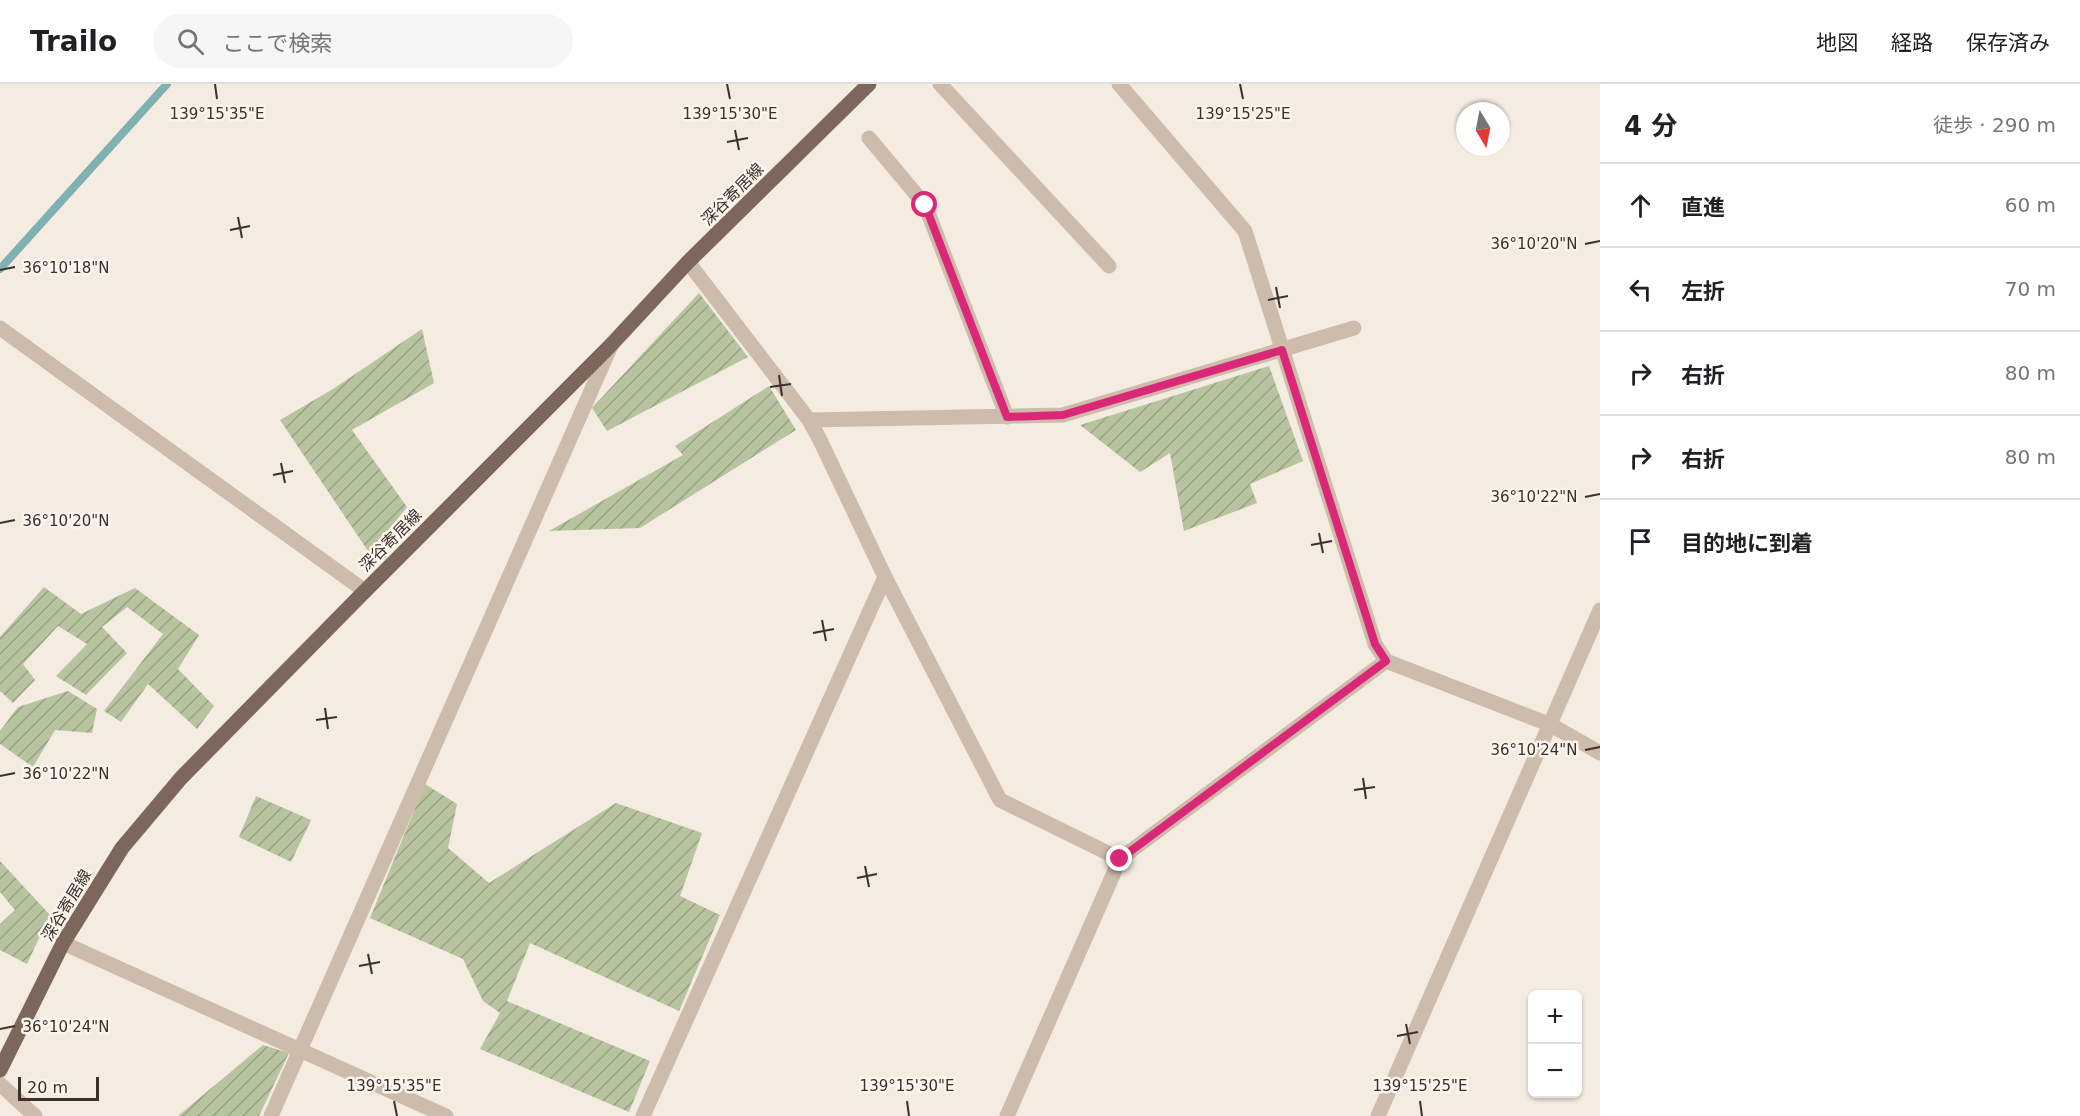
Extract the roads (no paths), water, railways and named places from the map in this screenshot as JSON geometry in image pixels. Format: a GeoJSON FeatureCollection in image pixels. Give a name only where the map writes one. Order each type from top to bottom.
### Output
{"type":"FeatureCollection","features":[{"type":"Feature","properties":{"kind":"main road","name":"深谷寄居線"},"geometry":{"type":"LineString","coordinates":[[0,1070],[63,943],[122,848],[181,778],[364,591],[610,346],[688,262],[848,112],[869,84]]}},
{"type":"Feature","properties":{"kind":"street"},"geometry":{"type":"LineString","coordinates":[[940,84],[1109,266]]}},
{"type":"Feature","properties":{"kind":"street"},"geometry":{"type":"LineString","coordinates":[[1119,84],[1245,231],[1375,644],[1386,661],[1551,725],[1600,753]]}},
{"type":"Feature","properties":{"kind":"street"},"geometry":{"type":"LineString","coordinates":[[869,138],[925,205],[1007,417]]}},
{"type":"Feature","properties":{"kind":"street"},"geometry":{"type":"LineString","coordinates":[[688,262],[809,420],[885,577],[1000,800],[1120,859]]}},
{"type":"Feature","properties":{"kind":"street"},"geometry":{"type":"LineString","coordinates":[[0,328],[364,591]]}},
{"type":"Feature","properties":{"kind":"street"},"geometry":{"type":"LineString","coordinates":[[809,420],[1063,415],[1354,328]]}},
{"type":"Feature","properties":{"kind":"street"},"geometry":{"type":"LineString","coordinates":[[271,1116],[610,346]]}},
{"type":"Feature","properties":{"kind":"street"},"geometry":{"type":"LineString","coordinates":[[643,1116],[885,577]]}},
{"type":"Feature","properties":{"kind":"street"},"geometry":{"type":"LineString","coordinates":[[1378,1116],[1600,610]]}},
{"type":"Feature","properties":{"kind":"street"},"geometry":{"type":"LineString","coordinates":[[1007,1116],[1120,859],[1386,661]]}},
{"type":"Feature","properties":{"kind":"street"},"geometry":{"type":"LineString","coordinates":[[63,943],[446,1116]]}},
{"type":"Feature","properties":{"kind":"street"},"geometry":{"type":"LineString","coordinates":[[0,1084],[35,1116]]}},
{"type":"Feature","properties":{"kind":"waterway"},"geometry":{"type":"LineString","coordinates":[[0,269],[167,84]]}}]}
